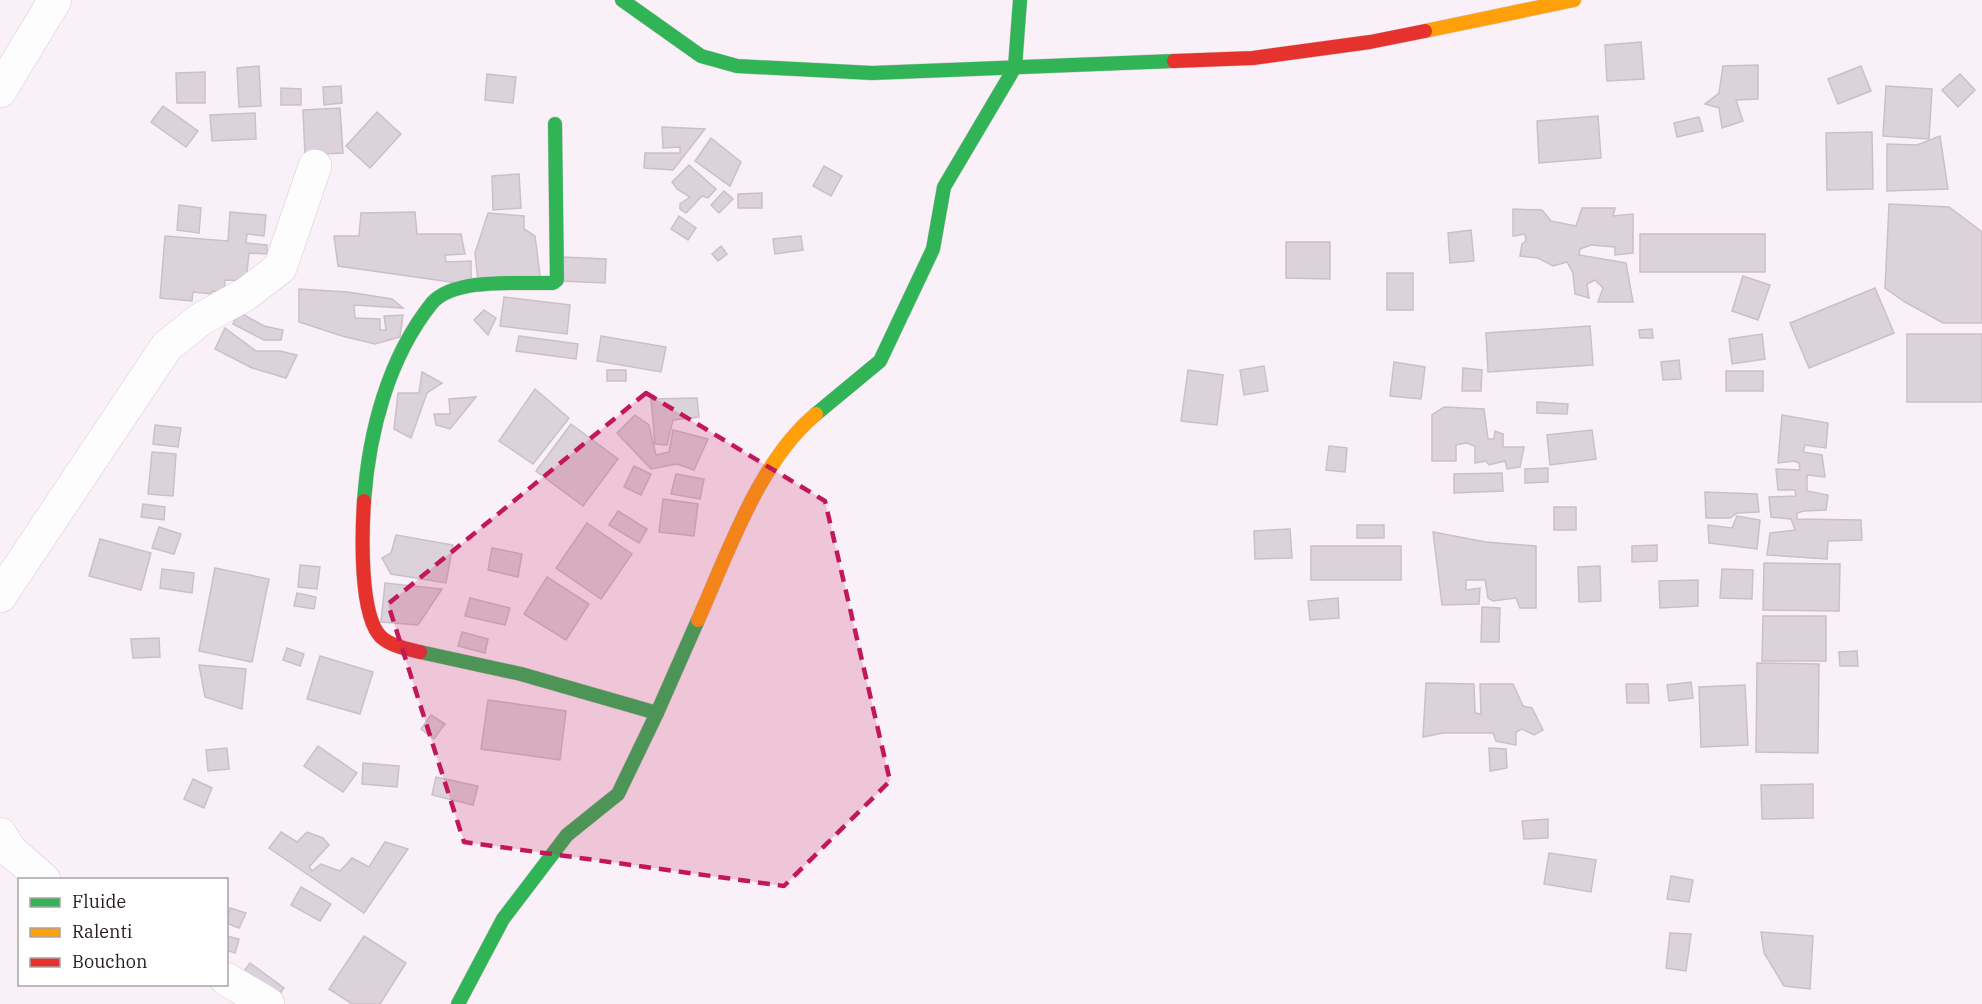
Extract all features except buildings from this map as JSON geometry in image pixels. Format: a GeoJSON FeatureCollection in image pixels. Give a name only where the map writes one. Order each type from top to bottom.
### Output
{"type":"FeatureCollection","features":[{"type":"Feature","properties":{"kind":"street"},"geometry":{"type":"LineString","coordinates":[[0,91],[55,0]]}},
{"type":"Feature","properties":{"kind":"street"},"geometry":{"type":"LineString","coordinates":[[622,0],[701,56],[737,66],[872,73],[1253,58],[1370,42],[1574,0]]}},
{"type":"Feature","properties":{"kind":"street"},"geometry":{"type":"LineString","coordinates":[[458,1004],[503,919],[567,835],[618,794],[657,713],[747,509],[775,460],[800,428],[880,361],[933,249],[944,188],[1014,67],[1020,0]]}},
{"type":"Feature","properties":{"kind":"street"},"geometry":{"type":"LineString","coordinates":[[555,124],[556,279],[554,283],[459,287],[438,296],[407,340],[388,382],[375,425],[365,478],[363,564],[368,612],[373,627],[383,640],[418,651],[479,663],[657,713]]}},
{"type":"Feature","properties":{"kind":"street"},"geometry":{"type":"LineString","coordinates":[[0,596],[167,346],[201,319],[246,294],[280,268],[315,166]]}},
{"type":"Feature","properties":{"kind":"street"},"geometry":{"type":"LineString","coordinates":[[0,834],[10,850],[43,878]]}},
{"type":"Feature","properties":{"kind":"street"},"geometry":{"type":"LineString","coordinates":[[228,980],[268,1004]]}},
{"type":"Feature","properties":{"kind":"highlighted area"},"geometry":{"type":"Polygon","coordinates":[[[646,393],[825,501],[890,781],[784,886],[464,842],[388,604],[646,393]]]}},
{"type":"Feature","properties":{"kind":"traffic: fast"},"geometry":{"type":"LineString","coordinates":[[622,0],[701,56],[737,66],[872,73],[1174,61]]}},
{"type":"Feature","properties":{"kind":"traffic: fast"},"geometry":{"type":"LineString","coordinates":[[816,414],[880,361],[933,249],[944,187],[1015,67],[1020,0]]}},
{"type":"Feature","properties":{"kind":"traffic: fast"},"geometry":{"type":"LineString","coordinates":[[364,501],[371,449],[383,397],[404,347],[432,303],[442,295],[456,289],[472,286],[553,283],[557,280],[555,124]]}},
{"type":"Feature","properties":{"kind":"traffic: fast"},"geometry":{"type":"LineString","coordinates":[[458,1004],[503,919],[567,835],[618,794],[698,620]]}},
{"type":"Feature","properties":{"kind":"traffic: fast"},"geometry":{"type":"LineString","coordinates":[[420,652],[521,674],[657,713]]}},
{"type":"Feature","properties":{"kind":"traffic: slow"},"geometry":{"type":"LineString","coordinates":[[1425,31],[1574,0]]}},
{"type":"Feature","properties":{"kind":"traffic: slow"},"geometry":{"type":"LineString","coordinates":[[698,620],[733,538],[762,482],[796,434],[816,414]]}},
{"type":"Feature","properties":{"kind":"traffic: jam"},"geometry":{"type":"LineString","coordinates":[[1174,61],[1253,58],[1370,42],[1425,31]]}},
{"type":"Feature","properties":{"kind":"traffic: jam"},"geometry":{"type":"LineString","coordinates":[[364,501],[365,592],[374,626],[381,637],[389,643],[420,652]]}}]}
